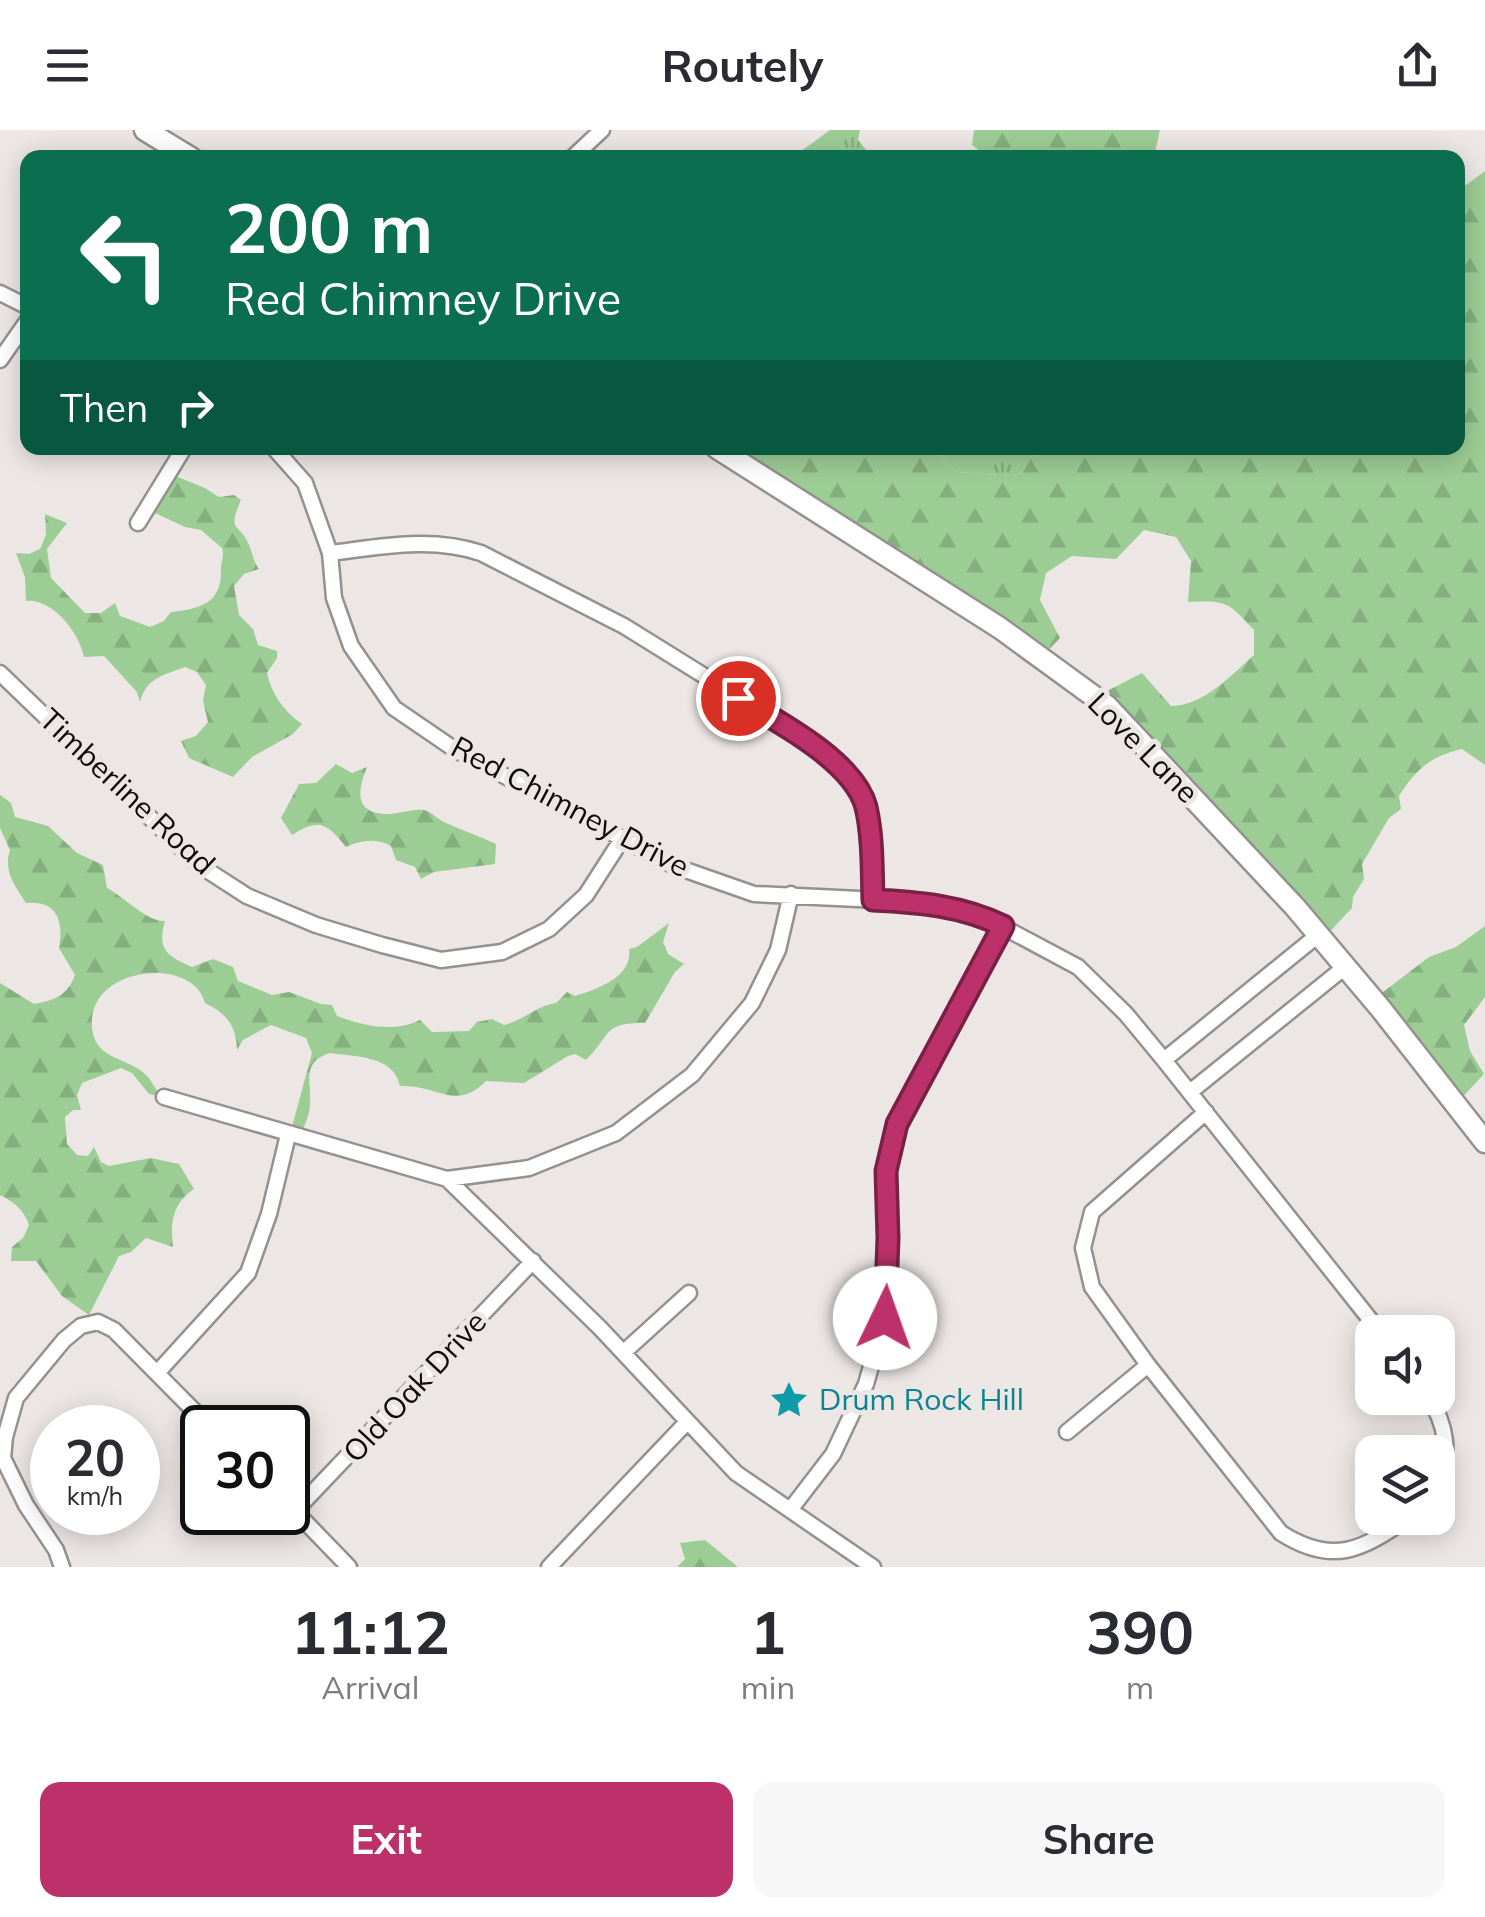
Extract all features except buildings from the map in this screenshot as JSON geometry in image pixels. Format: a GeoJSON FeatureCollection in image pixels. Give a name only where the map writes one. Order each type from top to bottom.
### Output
{"type":"FeatureCollection","features":[{"type":"Feature","properties":{"kind":"street"},"geometry":{"type":"LineString","coordinates":[[145,130],[178,150]]}},
{"type":"Feature","properties":{"kind":"street"},"geometry":{"type":"LineString","coordinates":[[581,150],[602,130]]}},
{"type":"Feature","properties":{"kind":"street"},"geometry":{"type":"LineString","coordinates":[[0,360],[20,331]]}},
{"type":"Feature","properties":{"kind":"street"},"geometry":{"type":"LineString","coordinates":[[138,523],[180,455]]}},
{"type":"Feature","properties":{"kind":"street","name":"Red Chimney Drive"},"geometry":{"type":"LineString","coordinates":[[280,455],[305,482],[330,553],[334,598],[351,646],[394,708],[454,749],[674,866],[754,894],[922,902],[988,919],[1078,967],[1126,1014],[1367,1315]]}},
{"type":"Feature","properties":{"kind":"street","name":"Love Lane"},"geometry":{"type":"LineString","coordinates":[[729,455],[1000,628],[1106,706],[1278,888],[1485,1142]]}},
{"type":"Feature","properties":{"kind":"street"},"geometry":{"type":"LineString","coordinates":[[330,553],[415,543],[457,545],[481,552],[624,626],[796,733],[850,776],[866,804],[873,900]]}},
{"type":"Feature","properties":{"kind":"street","name":"Timberline Road"},"geometry":{"type":"LineString","coordinates":[[0,673],[199,865],[247,896],[316,925],[440,960],[502,952],[549,929],[586,895],[622,839]]}},
{"type":"Feature","properties":{"kind":"street"},"geometry":{"type":"LineString","coordinates":[[164,1097],[447,1179],[529,1168],[616,1134],[692,1074],[752,1004],[778,950],[790,894]]}},
{"type":"Feature","properties":{"kind":"street"},"geometry":{"type":"LineString","coordinates":[[790,1510],[833,1454],[866,1384],[885,1318],[886,1171],[897,1124],[1003,926]]}},
{"type":"Feature","properties":{"kind":"street"},"geometry":{"type":"LineString","coordinates":[[1164,1060],[1318,935]]}},
{"type":"Feature","properties":{"kind":"street"},"geometry":{"type":"LineString","coordinates":[[1190,1092],[1346,967]]}},
{"type":"Feature","properties":{"kind":"street"},"geometry":{"type":"LineString","coordinates":[[1206,1112],[1092,1212],[1082,1248],[1092,1288],[1148,1366],[1281,1534],[1304,1548],[1331,1553],[1370,1544],[1383,1535]]}},
{"type":"Feature","properties":{"kind":"street"},"geometry":{"type":"LineString","coordinates":[[157,1373],[248,1273],[269,1214],[288,1135]]}},
{"type":"Feature","properties":{"kind":"street"},"geometry":{"type":"LineString","coordinates":[[447,1179],[624,1352],[736,1473],[873,1567]]}},
{"type":"Feature","properties":{"kind":"street","name":"Old Oak Drive"},"geometry":{"type":"LineString","coordinates":[[310,1491],[346,1462],[418,1380],[534,1261]]}},
{"type":"Feature","properties":{"kind":"street"},"geometry":{"type":"LineString","coordinates":[[624,1352],[689,1293]]}},
{"type":"Feature","properties":{"kind":"street"},"geometry":{"type":"LineString","coordinates":[[62,1567],[3,1458],[3,1437],[16,1398],[64,1340],[81,1326],[98,1322],[114,1330],[188,1405]]}},
{"type":"Feature","properties":{"kind":"street"},"geometry":{"type":"LineString","coordinates":[[1067,1432],[1148,1366]]}},
{"type":"Feature","properties":{"kind":"street"},"geometry":{"type":"LineString","coordinates":[[549,1567],[688,1422]]}},
{"type":"Feature","properties":{"kind":"street"},"geometry":{"type":"LineString","coordinates":[[310,1527],[349,1567]]}},
{"type":"Feature","properties":{"kind":"green space"},"geometry":{"type":"Polygon","coordinates":[[[830,130],[860,130],[858,140],[866,150],[803,150],[830,130]]]}},
{"type":"Feature","properties":{"kind":"green space"},"geometry":{"type":"Polygon","coordinates":[[[974,130],[1160,130],[1156,150],[979,150],[972,145],[974,130]]]}},
{"type":"Feature","properties":{"kind":"green space"},"geometry":{"type":"Polygon","coordinates":[[[1485,171],[1485,765],[1462,749],[1433,760],[1418,771],[1399,796],[1401,809],[1389,818],[1362,864],[1364,879],[1353,897],[1352,908],[1322,940],[1105,705],[1109,690],[1142,673],[1171,706],[1195,701],[1254,655],[1254,630],[1232,608],[1219,603],[1188,602],[1191,561],[1176,537],[1144,530],[1116,559],[1072,556],[1046,573],[1040,600],[1060,638],[1041,658],[730,455],[941,455],[957,472],[1014,476],[1022,473],[1033,455],[1465,455],[1465,186],[1485,171]]]}},
{"type":"Feature","properties":{"kind":"green space"},"geometry":{"type":"Polygon","coordinates":[[[941,455],[1033,455],[1022,473],[1014,476],[957,472],[941,455]]]}},
{"type":"Feature","properties":{"kind":"green space"},"geometry":{"type":"Polygon","coordinates":[[[168,473],[219,497],[234,495],[241,500],[236,527],[259,569],[244,574],[234,586],[239,615],[253,629],[258,645],[277,651],[267,673],[269,680],[284,708],[302,724],[293,734],[252,757],[233,777],[189,758],[181,741],[196,736],[208,722],[203,701],[206,685],[197,672],[185,667],[157,678],[140,702],[137,692],[104,656],[84,657],[63,618],[45,605],[26,601],[25,577],[16,553],[29,554],[40,549],[46,535],[45,514],[67,523],[47,549],[51,578],[85,613],[101,613],[115,603],[120,616],[150,627],[164,621],[171,612],[191,609],[213,598],[220,583],[222,548],[201,530],[153,512],[168,473]]]}},
{"type":"Feature","properties":{"kind":"green space"},"geometry":{"type":"Polygon","coordinates":[[[336,764],[352,773],[367,767],[360,791],[367,809],[385,814],[426,811],[496,844],[495,864],[434,872],[421,879],[415,867],[396,860],[391,846],[385,843],[369,841],[346,847],[322,825],[309,826],[292,835],[281,818],[299,784],[316,783],[336,764]]]}},
{"type":"Feature","properties":{"kind":"green space"},"geometry":{"type":"Polygon","coordinates":[[[0,795],[11,803],[15,817],[48,826],[77,853],[103,865],[107,888],[144,914],[165,921],[163,945],[176,959],[192,967],[213,959],[233,967],[238,981],[272,995],[289,992],[332,1005],[337,1016],[358,1023],[389,1027],[420,1020],[432,1032],[469,1031],[477,1022],[492,1019],[504,1025],[511,1023],[556,1003],[567,992],[575,996],[612,980],[625,967],[629,949],[669,923],[663,942],[668,954],[684,964],[675,972],[645,1023],[621,1025],[610,1031],[586,1060],[575,1054],[568,1056],[524,1083],[486,1081],[465,1095],[455,1096],[400,1086],[390,1068],[372,1059],[330,1053],[321,1057],[311,1068],[310,1108],[300,1138],[290,1134],[312,1053],[306,1038],[271,1025],[243,1040],[237,1050],[229,1021],[205,1003],[197,988],[183,978],[146,973],[110,987],[98,1000],[92,1018],[97,1043],[111,1056],[139,1069],[160,1096],[149,1094],[132,1073],[121,1068],[82,1083],[77,1095],[81,1110],[73,1110],[65,1117],[67,1144],[77,1155],[88,1156],[94,1147],[101,1162],[109,1166],[151,1158],[179,1164],[194,1189],[181,1200],[175,1214],[173,1247],[146,1238],[131,1252],[119,1256],[89,1315],[62,1296],[36,1261],[11,1261],[12,1247],[23,1238],[29,1225],[18,1207],[0,1195],[0,983],[34,1004],[59,996],[75,975],[59,948],[56,914],[45,905],[26,903],[11,878],[10,850],[0,828],[0,795]]]}},
{"type":"Feature","properties":{"kind":"green space"},"geometry":{"type":"Polygon","coordinates":[[[1485,926],[1485,997],[1464,1025],[1470,1051],[1484,1074],[1456,1104],[1374,999],[1429,957],[1456,947],[1485,926]]]}},
{"type":"Feature","properties":{"kind":"green space"},"geometry":{"type":"Polygon","coordinates":[[[705,1540],[738,1567],[677,1567],[685,1559],[680,1543],[705,1540]]]}},
{"type":"Feature","properties":{"kind":"place","name":"Drum Rock Hill"},"geometry":{"type":"Point","coordinates":[789,1400]}},
{"type":"Feature","properties":{"kind":"route"},"geometry":{"type":"LineString","coordinates":[[738,698],[796,733],[850,776],[866,804],[873,900],[922,902],[1003,926],[897,1124],[886,1171],[885,1318]]}}]}
